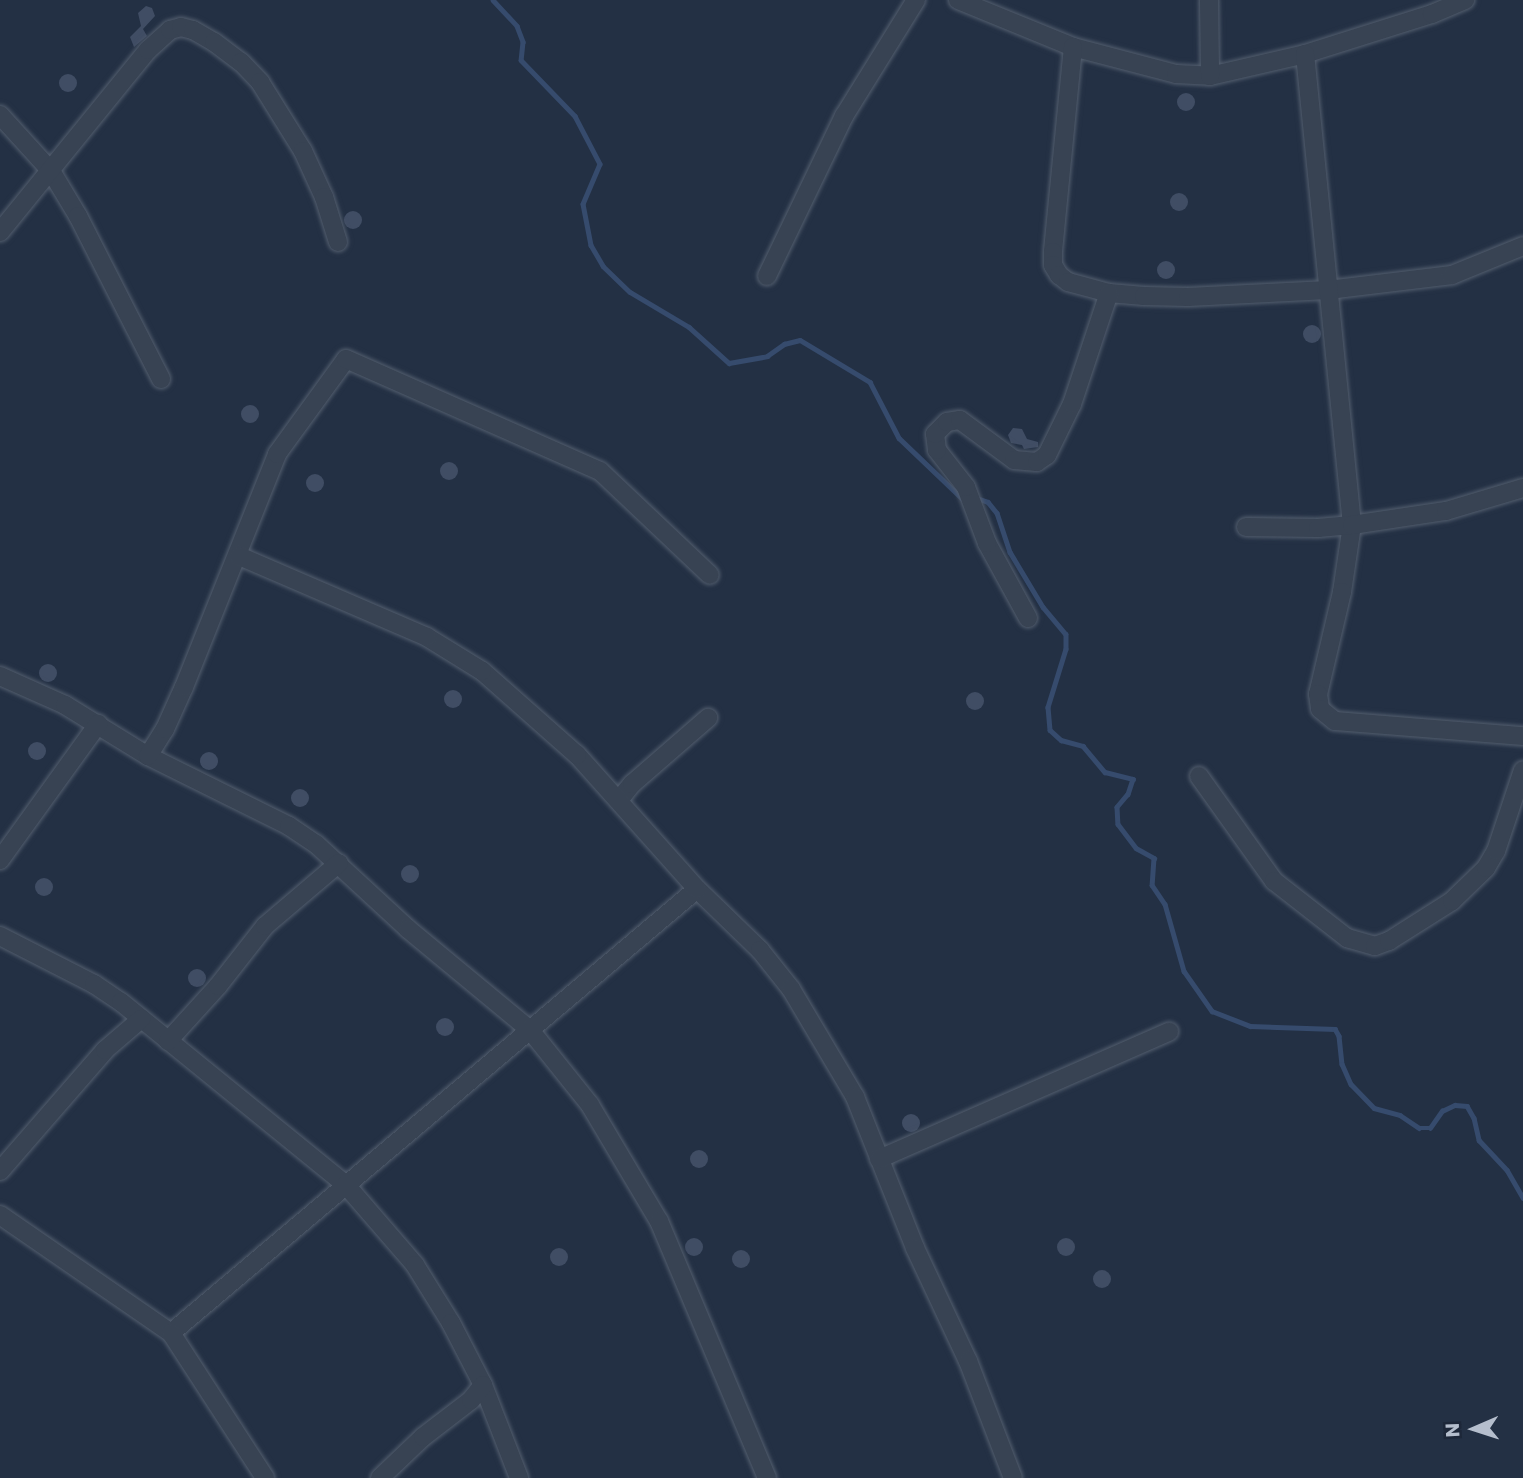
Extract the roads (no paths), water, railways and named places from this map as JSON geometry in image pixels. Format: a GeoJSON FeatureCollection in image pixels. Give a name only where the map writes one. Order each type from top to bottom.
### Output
{"type":"FeatureCollection","features":[{"type":"Feature","properties":{"kind":"street"},"geometry":{"type":"LineString","coordinates":[[958,0],[1073,47],[1176,74],[1210,75],[1305,54],[1432,14],[1465,0]]}},
{"type":"Feature","properties":{"kind":"street"},"geometry":{"type":"LineString","coordinates":[[1209,0],[1210,75]]}},
{"type":"Feature","properties":{"kind":"street"},"geometry":{"type":"LineString","coordinates":[[767,276],[844,116],[909,3]]}},
{"type":"Feature","properties":{"kind":"street"},"geometry":{"type":"LineString","coordinates":[[0,232],[159,38],[181,27],[193,30],[242,62],[278,108],[324,198],[338,242]]}},
{"type":"Feature","properties":{"kind":"street"},"geometry":{"type":"LineString","coordinates":[[1073,47],[1053,265],[1059,275],[1068,282],[1109,293],[1188,297],[1328,289],[1452,275],[1523,246]]}},
{"type":"Feature","properties":{"kind":"street"},"geometry":{"type":"LineString","coordinates":[[1305,54],[1352,525],[1342,593],[1318,694],[1320,709],[1335,721],[1523,736]]}},
{"type":"Feature","properties":{"kind":"street"},"geometry":{"type":"LineString","coordinates":[[0,114],[51,171],[111,276],[161,379]]}},
{"type":"Feature","properties":{"kind":"street"},"geometry":{"type":"LineString","coordinates":[[1028,618],[987,543],[966,487],[936,450],[935,433],[947,422],[960,420],[1014,460],[1037,462],[1047,455],[1072,404],[1109,293]]}},
{"type":"Feature","properties":{"kind":"street"},"geometry":{"type":"LineString","coordinates":[[148,756],[165,729],[239,555],[277,454],[346,359],[600,471],[710,575]]}},
{"type":"Feature","properties":{"kind":"street"},"geometry":{"type":"LineString","coordinates":[[1246,527],[1308,528],[1352,525],[1446,511],[1523,488]]}},
{"type":"Feature","properties":{"kind":"street"},"geometry":{"type":"LineString","coordinates":[[239,555],[427,638],[482,671],[577,755],[697,889],[760,950],[792,989],[855,1097],[915,1248],[968,1361],[1013,1478]]}},
{"type":"Feature","properties":{"kind":"street"},"geometry":{"type":"LineString","coordinates":[[0,676],[27,686],[98,724],[148,756],[289,826],[339,863],[408,929],[530,1030],[590,1105],[659,1221],[767,1478]]}},
{"type":"Feature","properties":{"kind":"street"},"geometry":{"type":"LineString","coordinates":[[619,800],[632,784],[708,718]]}},
{"type":"Feature","properties":{"kind":"street"},"geometry":{"type":"LineString","coordinates":[[0,860],[98,724]]}},
{"type":"Feature","properties":{"kind":"street"},"geometry":{"type":"LineString","coordinates":[[1199,776],[1274,881],[1347,938],[1375,946],[1390,941],[1452,901],[1486,868],[1496,851],[1523,770]]}},
{"type":"Feature","properties":{"kind":"street"},"geometry":{"type":"LineString","coordinates":[[168,1041],[218,986],[265,926],[339,863]]}},
{"type":"Feature","properties":{"kind":"street"},"geometry":{"type":"LineString","coordinates":[[171,1333],[697,889]]}},
{"type":"Feature","properties":{"kind":"street"},"geometry":{"type":"LineString","coordinates":[[0,936],[94,984],[346,1185],[415,1265],[451,1323],[483,1385],[519,1478]]}},
{"type":"Feature","properties":{"kind":"street"},"geometry":{"type":"LineString","coordinates":[[0,1171],[105,1050],[141,1019]]}},
{"type":"Feature","properties":{"kind":"street"},"geometry":{"type":"LineString","coordinates":[[879,1159],[1169,1032]]}},
{"type":"Feature","properties":{"kind":"street"},"geometry":{"type":"LineString","coordinates":[[0,1215],[171,1333],[265,1478]]}},
{"type":"Feature","properties":{"kind":"street"},"geometry":{"type":"LineString","coordinates":[[380,1478],[423,1437],[471,1400],[483,1385]]}},
{"type":"Feature","properties":{"kind":"waterway"},"geometry":{"type":"LineString","coordinates":[[493,0],[517,26],[523,42],[521,60],[575,116],[600,164],[583,204],[591,245],[603,266],[630,292],[689,327],[729,363],[767,356],[784,344],[800,340],[870,382],[899,438],[965,501]]}},
{"type":"Feature","properties":{"kind":"waterway"},"geometry":{"type":"LineString","coordinates":[[979,499],[988,502],[997,513],[1010,552],[1043,607],[1066,634],[1066,649],[1048,707],[1050,730],[1061,740],[1083,746],[1105,772],[1133,779],[1128,794],[1117,807],[1118,824],[1136,848],[1154,858],[1152,885],[1165,904],[1184,971],[1212,1011],[1250,1026],[1335,1029],[1339,1036],[1342,1064],[1351,1084],[1374,1108],[1400,1115],[1419,1128],[1430,1128],[1442,1111],[1455,1105],[1467,1106],[1474,1118],[1479,1140],[1507,1170],[1523,1198]]}}]}
